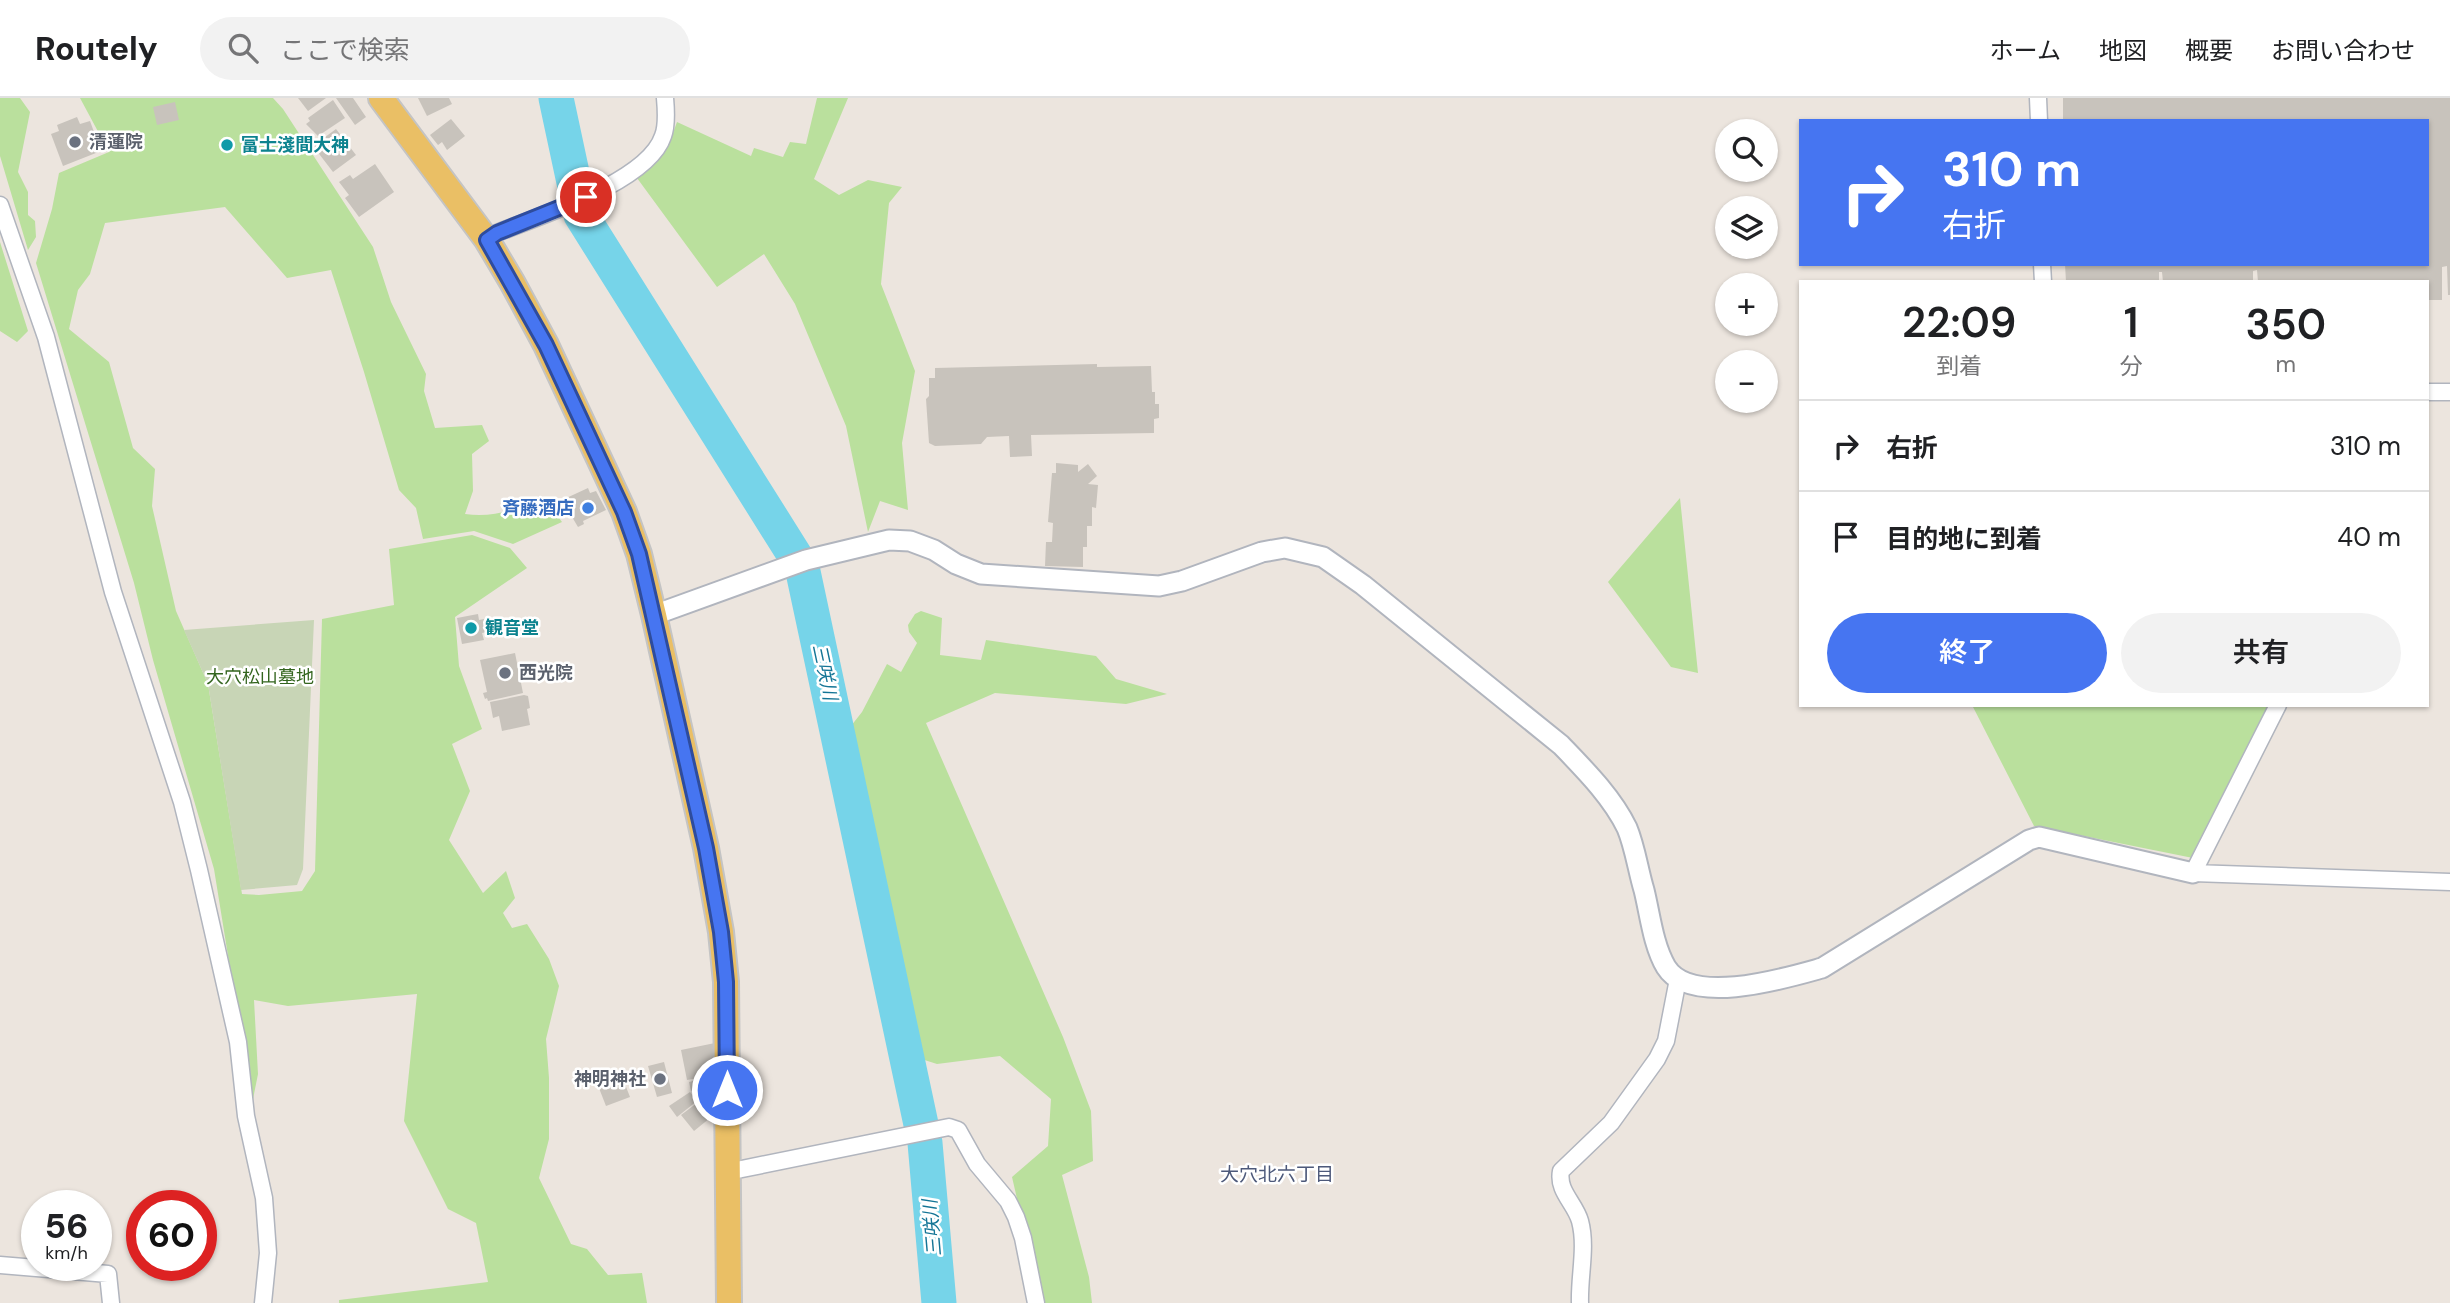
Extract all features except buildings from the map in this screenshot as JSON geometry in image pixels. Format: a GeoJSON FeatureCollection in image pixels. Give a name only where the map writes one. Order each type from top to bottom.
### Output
{"type":"FeatureCollection","features":[{"type":"Feature","properties":{"kind":"main road"},"geometry":{"type":"LineString","coordinates":[[381,98],[487,240],[546,345],[620,503],[639,554],[706,848],[721,932],[726,982],[729,1303]]}},
{"type":"Feature","properties":{"kind":"street"},"geometry":{"type":"LineString","coordinates":[[487,240],[497,233],[579,200],[630,175],[649,159],[663,136],[665,98]]}},
{"type":"Feature","properties":{"kind":"street"},"geometry":{"type":"LineString","coordinates":[[2038,98],[2039,119]]}},
{"type":"Feature","properties":{"kind":"street"},"geometry":{"type":"LineString","coordinates":[[0,205],[46,337],[113,592],[182,802],[200,870],[238,1042],[246,1116],[264,1198],[268,1252],[263,1303]]}},
{"type":"Feature","properties":{"kind":"street"},"geometry":{"type":"LineString","coordinates":[[2429,395],[2450,392]]}},
{"type":"Feature","properties":{"kind":"street"},"geometry":{"type":"LineString","coordinates":[[654,615],[806,560],[889,540],[910,541],[981,574],[1159,586],[1182,581],[1262,552],[1286,548],[1324,557],[1363,584],[1561,745],[1580,765],[1611,802],[1627,829],[1658,947],[1667,967],[1678,979],[1695,986],[1730,987],[1787,978],[1822,968],[2029,840],[2039,838],[2193,873],[2450,882]]}},
{"type":"Feature","properties":{"kind":"street"},"geometry":{"type":"LineString","coordinates":[[2193,873],[2277,707]]}},
{"type":"Feature","properties":{"kind":"street"},"geometry":{"type":"LineString","coordinates":[[1580,1303],[1582,1233],[1579,1217],[1562,1188],[1559,1179],[1561,1171],[1611,1123],[1657,1059],[1666,1041],[1678,979]]}},
{"type":"Feature","properties":{"kind":"street"},"geometry":{"type":"LineString","coordinates":[[727,1172],[921,1132],[949,1127],[958,1130],[977,1164],[1008,1200],[1023,1238],[1037,1303]]}},
{"type":"Feature","properties":{"kind":"street"},"geometry":{"type":"LineString","coordinates":[[0,1265],[108,1274],[111,1303]]}},
{"type":"Feature","properties":{"kind":"green space"},"geometry":{"type":"Polygon","coordinates":[[[0,98],[20,98],[30,112],[18,172],[28,192],[28,215],[35,221],[36,237],[28,250],[0,156],[0,98]]]}},
{"type":"Feature","properties":{"kind":"green space"},"geometry":{"type":"Polygon","coordinates":[[[80,98],[273,98],[283,109],[373,247],[391,302],[426,374],[424,391],[435,428],[482,425],[489,441],[472,454],[473,491],[465,514],[505,512],[543,497],[562,522],[513,544],[474,531],[423,539],[416,508],[399,490],[331,270],[287,278],[225,207],[105,223],[90,274],[78,290],[69,329],[109,362],[133,448],[155,469],[152,506],[176,611],[208,684],[242,894],[302,891],[315,871],[322,619],[394,605],[389,549],[472,535],[510,548],[527,568],[455,617],[459,666],[482,729],[452,744],[470,791],[449,840],[483,893],[506,871],[515,898],[503,913],[512,928],[527,924],[549,959],[559,986],[546,1039],[549,1139],[539,1178],[571,1244],[587,1249],[608,1275],[642,1273],[647,1303],[339,1303],[339,1300],[488,1282],[476,1223],[448,1209],[404,1121],[417,994],[288,1006],[254,1000],[258,1074],[252,1104],[214,869],[153,660],[134,583],[36,263],[52,209],[59,173],[109,152],[80,98]]]}},
{"type":"Feature","properties":{"kind":"green space"},"geometry":{"type":"Polygon","coordinates":[[[817,98],[848,98],[814,179],[839,195],[868,180],[902,187],[889,203],[881,284],[915,371],[902,443],[908,510],[880,501],[868,532],[846,426],[795,304],[764,254],[717,287],[637,178],[663,154],[677,122],[751,156],[754,148],[783,157],[790,142],[806,144],[817,98]]]}},
{"type":"Feature","properties":{"kind":"green space"},"geometry":{"type":"Polygon","coordinates":[[[0,242],[28,331],[17,342],[0,331],[0,242]]]}},
{"type":"Feature","properties":{"kind":"green space"},"geometry":{"type":"Polygon","coordinates":[[[1680,498],[1698,673],[1671,667],[1608,582],[1680,498]]]}},
{"type":"Feature","properties":{"kind":"green space"},"geometry":{"type":"Polygon","coordinates":[[[921,611],[942,618],[940,655],[981,660],[986,640],[1096,656],[1116,679],[1167,694],[1126,704],[995,693],[926,723],[1063,1037],[1091,1111],[1093,1161],[1062,1175],[1089,1277],[1092,1303],[1041,1303],[1012,1177],[1048,1146],[1051,1099],[1000,1056],[937,1064],[912,1056],[847,731],[862,712],[887,664],[901,672],[917,643],[909,632],[908,625],[915,614],[921,611]]]}},
{"type":"Feature","properties":{"kind":"green space","name":"大穴松山墓地"},"geometry":{"type":"Polygon","coordinates":[[[314,620],[303,869],[297,885],[241,890],[208,684],[184,630],[314,620]]]}},
{"type":"Feature","properties":{"kind":"green space"},"geometry":{"type":"Polygon","coordinates":[[[1973,707],[2268,707],[2193,858],[2034,826],[1973,707]]]}},
{"type":"Feature","properties":{"kind":"waterway","name":"三咲川"},"geometry":{"type":"LineString","coordinates":[[556,98],[581,215],[802,567],[925,1143],[939,1303]]}},
{"type":"Feature","properties":{"kind":"place","name":"清蓮院"},"geometry":{"type":"Point","coordinates":[75,142]}},
{"type":"Feature","properties":{"kind":"place","name":"富士淺間大神"},"geometry":{"type":"Point","coordinates":[227,145]}},
{"type":"Feature","properties":{"kind":"place","name":"斉藤酒店"},"geometry":{"type":"Point","coordinates":[588,508]}},
{"type":"Feature","properties":{"kind":"place","name":"観音堂"},"geometry":{"type":"Point","coordinates":[471,628]}},
{"type":"Feature","properties":{"kind":"place","name":"西光院"},"geometry":{"type":"Point","coordinates":[505,673]}},
{"type":"Feature","properties":{"kind":"place","name":"神明神社"},"geometry":{"type":"Point","coordinates":[660,1079]}},
{"type":"Feature","properties":{"kind":"district","name":"大穴北六丁目"},"geometry":{"type":"Point","coordinates":[1277,1174]}},
{"type":"Feature","properties":{"kind":"route"},"geometry":{"type":"LineString","coordinates":[[586,197],[497,233],[487,240],[546,345],[624,512],[639,554],[706,848],[721,932],[726,982],[727,1090]]}}]}
